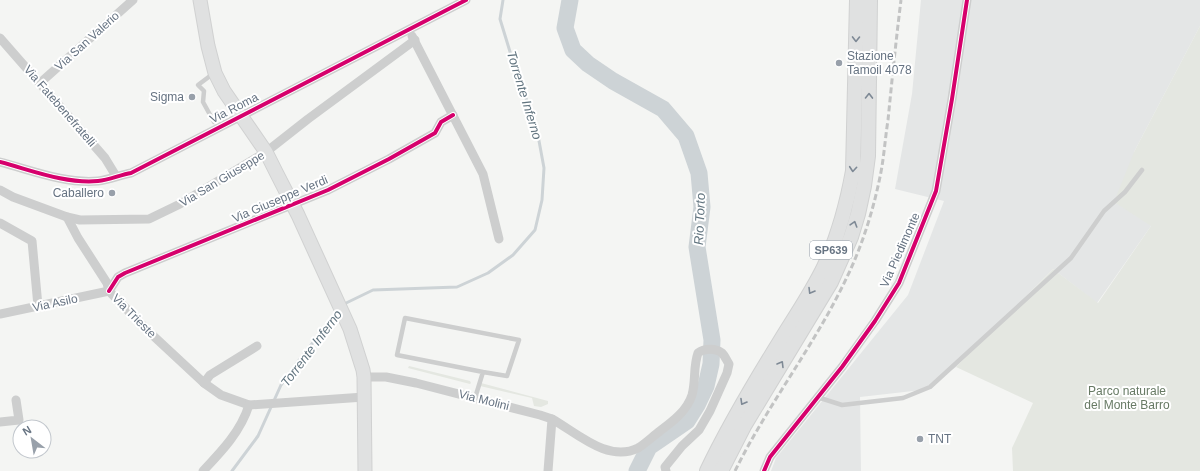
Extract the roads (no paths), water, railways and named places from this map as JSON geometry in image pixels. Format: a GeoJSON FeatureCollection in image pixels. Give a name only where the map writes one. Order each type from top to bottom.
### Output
{"type":"FeatureCollection","features":[{"type":"Feature","properties":{"kind":"main road"},"geometry":{"type":"LineString","coordinates":[[200,0],[208,46],[215,73],[235,109],[241,115],[266,152],[293,205],[350,329],[364,377],[365,471]]}},
{"type":"Feature","properties":{"kind":"main road","name":"SP639"},"geometry":{"type":"LineString","coordinates":[[707,471],[740,407],[813,288],[834,244],[849,192],[853,171],[857,0]]}},
{"type":"Feature","properties":{"kind":"main road","name":"SP639"},"geometry":{"type":"LineString","coordinates":[[721,471],[744,426],[831,282],[851,237],[861,200],[868,156],[870,0]]}},
{"type":"Feature","properties":{"kind":"main road"},"geometry":{"type":"LineString","coordinates":[[702,471],[716,452]]}},
{"type":"Feature","properties":{"kind":"street","name":"Via San Valerio"},"geometry":{"type":"LineString","coordinates":[[40,83],[133,0]]}},
{"type":"Feature","properties":{"kind":"street","name":"Via Roma"},"geometry":{"type":"LineString","coordinates":[[0,162],[67,179],[99,181],[135,171],[466,0]]}},
{"type":"Feature","properties":{"kind":"street","name":"Via Piedimonte"},"geometry":{"type":"LineString","coordinates":[[764,471],[770,457],[842,367],[875,322],[899,283],[936,192],[967,0]]}},
{"type":"Feature","properties":{"kind":"street"},"geometry":{"type":"LineString","coordinates":[[409,29],[483,174],[499,239]]}},
{"type":"Feature","properties":{"kind":"street","name":"Via Fatebenefratelli"},"geometry":{"type":"LineString","coordinates":[[0,38],[105,158],[116,176]]}},
{"type":"Feature","properties":{"kind":"street","name":"Via San Giuseppe"},"geometry":{"type":"LineString","coordinates":[[0,190],[13,197],[80,220],[149,218],[180,204],[266,152],[415,40]]}},
{"type":"Feature","properties":{"kind":"street","name":"Via Giuseppe Verdi"},"geometry":{"type":"LineString","coordinates":[[109,291],[118,277],[125,273],[328,190],[390,159],[435,133],[442,122],[453,115]]}},
{"type":"Feature","properties":{"kind":"street","name":"Via Trieste"},"geometry":{"type":"LineString","coordinates":[[68,217],[78,238],[107,283],[109,291],[146,330],[204,383],[221,395],[254,405]]}},
{"type":"Feature","properties":{"kind":"street"},"geometry":{"type":"LineString","coordinates":[[0,222],[32,241],[38,306]]}},
{"type":"Feature","properties":{"kind":"street","name":"Via Asilo"},"geometry":{"type":"LineString","coordinates":[[0,314],[109,291]]}},
{"type":"Feature","properties":{"kind":"street"},"geometry":{"type":"LineString","coordinates":[[204,383],[215,371],[257,346]]}},
{"type":"Feature","properties":{"kind":"street","name":"Via Molini"},"geometry":{"type":"LineString","coordinates":[[364,377],[377,376],[401,380],[540,415],[552,419],[604,450],[626,452],[638,448],[672,422],[686,407],[692,395],[695,359],[698,353],[704,349],[718,350],[723,353],[729,364],[727,373],[710,411],[699,430],[675,453],[665,467],[666,471]]}},
{"type":"Feature","properties":{"kind":"street"},"geometry":{"type":"LineString","coordinates":[[204,471],[223,450],[254,405],[364,397]]}},
{"type":"Feature","properties":{"kind":"street"},"geometry":{"type":"LineString","coordinates":[[0,422],[19,420],[16,400]]}},
{"type":"Feature","properties":{"kind":"street"},"geometry":{"type":"LineString","coordinates":[[548,471],[552,419]]}},
{"type":"Feature","properties":{"kind":"lane"},"geometry":{"type":"LineString","coordinates":[[214,122],[203,102],[204,91],[198,85],[215,73]]}},
{"type":"Feature","properties":{"kind":"lane"},"geometry":{"type":"LineString","coordinates":[[817,398],[842,405],[903,398],[930,387],[1071,258],[1104,211],[1125,192],[1142,170]]}},
{"type":"Feature","properties":{"kind":"lane"},"geometry":{"type":"LineString","coordinates":[[405,318],[519,340],[507,376],[483,372],[397,355],[405,318]]}},
{"type":"Feature","properties":{"kind":"lane"},"geometry":{"type":"LineString","coordinates":[[475,398],[483,372]]}},
{"type":"Feature","properties":{"kind":"waterway","name":"Torrente Inferno"},"geometry":{"type":"LineString","coordinates":[[342,305],[373,290],[457,287],[488,273],[513,255],[535,230],[542,200],[544,168],[537,130],[500,19],[503,0]]}},
{"type":"Feature","properties":{"kind":"waterway","name":"Rio Torto"},"geometry":{"type":"LineString","coordinates":[[570,0],[565,28],[573,50],[588,64],[613,81],[663,109],[686,136],[699,173],[702,207],[697,247],[712,340],[711,364],[706,386],[687,421],[649,447],[637,471]]}},
{"type":"Feature","properties":{"kind":"waterway","name":"Torrente Inferno"},"geometry":{"type":"LineString","coordinates":[[232,471],[258,436],[281,385],[338,311]]}},
{"type":"Feature","properties":{"kind":"railway"},"geometry":{"type":"LineString","coordinates":[[735,471],[762,422],[821,327],[847,277],[862,241],[874,203],[881,170],[901,0]]}},
{"type":"Feature","properties":{"kind":"place","name":"Stazione Tamoil 4078"},"geometry":{"type":"Point","coordinates":[839,63]}},
{"type":"Feature","properties":{"kind":"place","name":"Sigma"},"geometry":{"type":"Point","coordinates":[192,97]}},
{"type":"Feature","properties":{"kind":"place","name":"Caballero"},"geometry":{"type":"Point","coordinates":[112,193]}},
{"type":"Feature","properties":{"kind":"place","name":"TNT"},"geometry":{"type":"Point","coordinates":[920,439]}},
{"type":"Feature","properties":{"kind":"park label","name":"Parco naturale del Monte Barro"},"geometry":{"type":"Point","coordinates":[1127,398]}}]}
